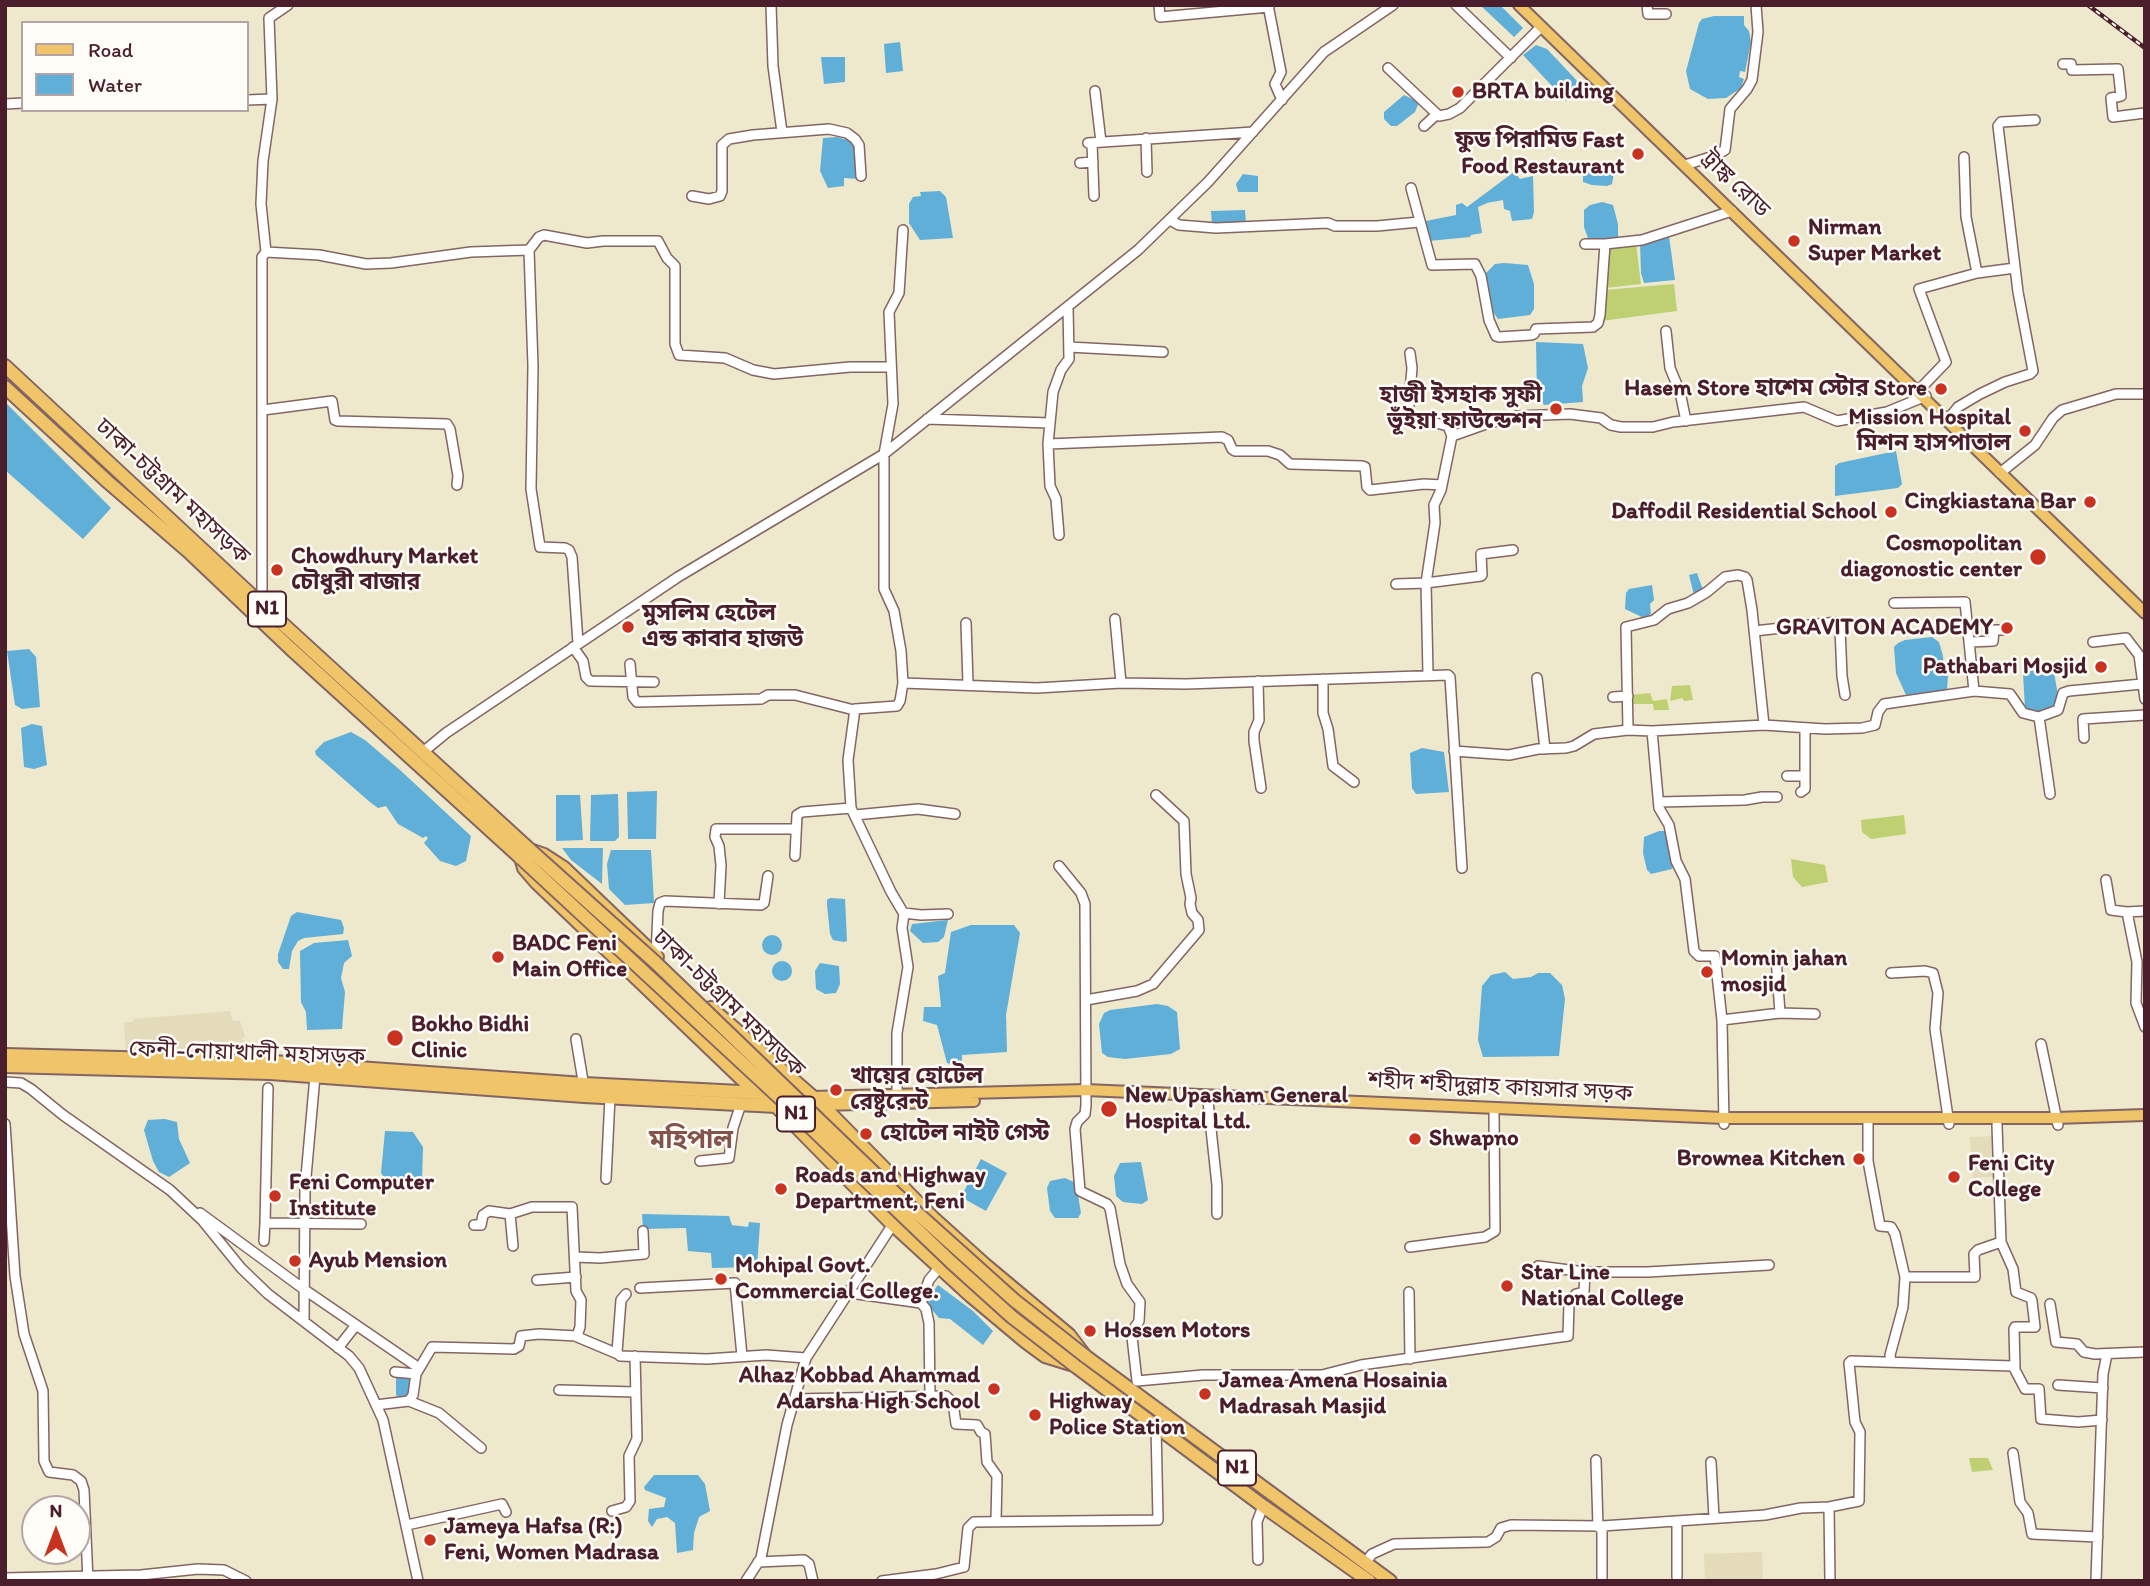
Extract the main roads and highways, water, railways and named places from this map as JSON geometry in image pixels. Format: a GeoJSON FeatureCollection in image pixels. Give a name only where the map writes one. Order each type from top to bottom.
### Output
{"type":"FeatureCollection","features":[{"type":"Feature","properties":{"kind":"highway","name":"ঢাকা-চট্টগ্রাম মহাসড়ক"},"geometry":{"type":"LineString","coordinates":[[5,366],[422,752],[951,1262],[1012,1317],[1263,1506],[1369,1581]]}},
{"type":"Feature","properties":{"kind":"highway","name":"ঢাকা-চট্টগ্রাম মহাসড়ক"},"geometry":{"type":"LineString","coordinates":[[5,387],[189,552],[321,676],[655,962],[896,1194],[1014,1300],[1085,1356],[1390,1581]]}},
{"type":"Feature","properties":{"kind":"highway"},"geometry":{"type":"LineString","coordinates":[[1074,1365],[1045,1356],[939,1268],[776,1106],[749,1086],[537,883],[524,868],[526,854],[544,855],[564,868],[710,1007],[816,1101],[973,1255],[1069,1335],[1085,1356]]}},
{"type":"Feature","properties":{"kind":"highway","name":"ফেনী-নোয়াখালী মহাসড়ক"},"geometry":{"type":"LineString","coordinates":[[6,1065],[273,1062],[584,1090],[610,1097],[776,1106],[816,1101]]}},
{"type":"Feature","properties":{"kind":"highway","name":"ফেনী-নোয়াখালী মহাসড়ক"},"geometry":{"type":"LineString","coordinates":[[6,1065],[315,1076],[584,1090],[760,1093],[816,1101]]}},
{"type":"Feature","properties":{"kind":"main road","name":"ট্রাঙ্ক রোড"},"geometry":{"type":"LineString","coordinates":[[1518,5],[2145,613]]}},
{"type":"Feature","properties":{"kind":"main road","name":"ট্রাঙ্ক রোড"},"geometry":{"type":"LineString","coordinates":[[1922,395],[2145,604]]}},
{"type":"Feature","properties":{"kind":"main road","name":"শহীদ শহীদুল্লাহ কায়সার সড়ক"},"geometry":{"type":"LineString","coordinates":[[1086,1093],[1494,1114],[1868,1124],[1949,1120],[1997,1125],[2145,1115]]}},
{"type":"Feature","properties":{"kind":"main road","name":"শহীদ শহীদুল্লাহ কায়সার সড়ক"},"geometry":{"type":"LineString","coordinates":[[816,1101],[1086,1093],[1724,1121],[2145,1123]]}},
{"type":"Feature","properties":{"kind":"water"},"geometry":{"type":"Polygon","coordinates":[[[1480,5],[1500,5],[1523,28],[1514,37],[1480,5]]]}},
{"type":"Feature","properties":{"kind":"water"},"geometry":{"type":"Polygon","coordinates":[[[1714,16],[1744,16],[1744,25],[1749,31],[1751,42],[1745,72],[1740,71],[1739,77],[1744,79],[1741,88],[1726,98],[1708,99],[1690,89],[1686,71],[1699,23],[1702,19],[1714,16]]]}},
{"type":"Feature","properties":{"kind":"water"},"geometry":{"type":"Polygon","coordinates":[[[900,42],[903,71],[886,73],[884,44],[900,42]]]}},
{"type":"Feature","properties":{"kind":"water"},"geometry":{"type":"Polygon","coordinates":[[[1536,45],[1547,49],[1582,86],[1566,101],[1523,55],[1536,45]]]}},
{"type":"Feature","properties":{"kind":"water"},"geometry":{"type":"Polygon","coordinates":[[[821,57],[845,57],[845,82],[824,84],[821,57]]]}},
{"type":"Feature","properties":{"kind":"water"},"geometry":{"type":"Polygon","coordinates":[[[1404,95],[1419,102],[1415,112],[1397,126],[1391,126],[1384,119],[1384,112],[1404,95]]]}},
{"type":"Feature","properties":{"kind":"water"},"geometry":{"type":"Polygon","coordinates":[[[837,137],[851,141],[857,147],[859,179],[844,178],[844,186],[828,188],[820,171],[823,138],[837,137]]]}},
{"type":"Feature","properties":{"kind":"water"},"geometry":{"type":"Polygon","coordinates":[[[1600,166],[1607,167],[1614,173],[1612,184],[1592,185],[1583,182],[1583,176],[1600,166]]]}},
{"type":"Feature","properties":{"kind":"water"},"geometry":{"type":"Polygon","coordinates":[[[1514,172],[1520,179],[1533,176],[1532,219],[1512,221],[1510,211],[1504,209],[1503,200],[1487,203],[1478,207],[1482,233],[1470,237],[1429,241],[1423,225],[1426,221],[1456,215],[1456,205],[1462,203],[1467,207],[1514,172]]]}},
{"type":"Feature","properties":{"kind":"water"},"geometry":{"type":"Polygon","coordinates":[[[1243,174],[1258,176],[1258,192],[1238,192],[1236,184],[1243,174]]]}},
{"type":"Feature","properties":{"kind":"water"},"geometry":{"type":"Polygon","coordinates":[[[940,191],[946,197],[953,238],[920,240],[909,223],[909,204],[913,197],[921,196],[920,192],[940,191]]]}},
{"type":"Feature","properties":{"kind":"water"},"geometry":{"type":"Polygon","coordinates":[[[1602,202],[1613,205],[1618,224],[1618,240],[1589,241],[1584,227],[1584,210],[1590,205],[1602,202]]]}},
{"type":"Feature","properties":{"kind":"water"},"geometry":{"type":"Polygon","coordinates":[[[1245,210],[1246,223],[1212,225],[1211,211],[1245,210]]]}},
{"type":"Feature","properties":{"kind":"water"},"geometry":{"type":"Polygon","coordinates":[[[1669,236],[1675,280],[1644,283],[1640,242],[1669,236]]]}},
{"type":"Feature","properties":{"kind":"water"},"geometry":{"type":"Polygon","coordinates":[[[1495,264],[1528,265],[1534,284],[1534,309],[1530,315],[1498,319],[1488,305],[1483,280],[1495,264]]]}},
{"type":"Feature","properties":{"kind":"water"},"geometry":{"type":"Polygon","coordinates":[[[1536,342],[1583,344],[1588,368],[1582,386],[1583,402],[1544,405],[1537,396],[1536,342]]]}},
{"type":"Feature","properties":{"kind":"water"},"geometry":{"type":"Polygon","coordinates":[[[5,402],[111,508],[83,539],[5,470],[5,402]]]}},
{"type":"Feature","properties":{"kind":"water"},"geometry":{"type":"Polygon","coordinates":[[[1896,451],[1902,484],[1898,488],[1835,496],[1835,466],[1839,463],[1896,451]]]}},
{"type":"Feature","properties":{"kind":"water"},"geometry":{"type":"Polygon","coordinates":[[[1697,573],[1703,590],[1694,595],[1689,575],[1697,573]]]}},
{"type":"Feature","properties":{"kind":"water"},"geometry":{"type":"Polygon","coordinates":[[[1652,585],[1654,600],[1650,604],[1651,614],[1644,618],[1625,609],[1626,593],[1629,589],[1652,585]]]}},
{"type":"Feature","properties":{"kind":"water"},"geometry":{"type":"Polygon","coordinates":[[[1932,637],[1939,642],[1943,656],[1944,673],[1948,676],[1947,690],[1906,695],[1896,673],[1894,647],[1905,640],[1932,637]]]}},
{"type":"Feature","properties":{"kind":"water"},"geometry":{"type":"Polygon","coordinates":[[[29,649],[36,657],[40,707],[22,709],[15,705],[7,651],[29,649]]]}},
{"type":"Feature","properties":{"kind":"water"},"geometry":{"type":"Polygon","coordinates":[[[2048,667],[2054,672],[2058,696],[2054,709],[2031,713],[2025,709],[2023,673],[2029,668],[2048,667]]]}},
{"type":"Feature","properties":{"kind":"water"},"geometry":{"type":"Polygon","coordinates":[[[32,724],[42,726],[47,765],[34,769],[24,767],[21,728],[32,724]]]}},
{"type":"Feature","properties":{"kind":"water"},"geometry":{"type":"Polygon","coordinates":[[[351,732],[365,740],[400,770],[471,836],[466,861],[456,866],[440,861],[424,843],[428,838],[426,836],[423,838],[398,824],[386,806],[378,808],[371,803],[316,755],[315,751],[324,742],[351,732]]]}},
{"type":"Feature","properties":{"kind":"water"},"geometry":{"type":"Polygon","coordinates":[[[1422,748],[1444,752],[1449,792],[1416,794],[1412,788],[1410,753],[1422,748]]]}},
{"type":"Feature","properties":{"kind":"water"},"geometry":{"type":"Polygon","coordinates":[[[657,791],[656,839],[628,839],[627,792],[657,791]]]}},
{"type":"Feature","properties":{"kind":"water"},"geometry":{"type":"Polygon","coordinates":[[[618,794],[619,837],[615,841],[590,841],[591,795],[618,794]]]}},
{"type":"Feature","properties":{"kind":"water"},"geometry":{"type":"Polygon","coordinates":[[[556,795],[580,795],[583,840],[556,841],[556,795]]]}},
{"type":"Feature","properties":{"kind":"water"},"geometry":{"type":"Polygon","coordinates":[[[1659,831],[1669,831],[1675,861],[1672,869],[1651,874],[1647,870],[1643,853],[1644,837],[1659,831]]]}},
{"type":"Feature","properties":{"kind":"water"},"geometry":{"type":"Polygon","coordinates":[[[562,848],[603,848],[602,884],[571,860],[562,848]]]}},
{"type":"Feature","properties":{"kind":"water"},"geometry":{"type":"Polygon","coordinates":[[[611,850],[651,850],[654,903],[625,905],[609,889],[607,864],[611,850]]]}},
{"type":"Feature","properties":{"kind":"water"},"geometry":{"type":"Polygon","coordinates":[[[845,899],[847,941],[833,940],[830,934],[827,900],[845,899]]]}},
{"type":"Feature","properties":{"kind":"water"},"geometry":{"type":"Polygon","coordinates":[[[297,912],[341,920],[343,934],[298,941],[292,951],[289,969],[283,969],[278,962],[278,954],[291,916],[297,912]]]}},
{"type":"Feature","properties":{"kind":"water"},"geometry":{"type":"Polygon","coordinates":[[[948,920],[944,937],[938,942],[923,943],[910,931],[912,924],[948,920]]]}},
{"type":"Feature","properties":{"kind":"water"},"geometry":{"type":"Polygon","coordinates":[[[971,925],[1014,925],[1020,933],[1006,1015],[1007,1052],[962,1055],[962,1066],[947,1063],[937,1025],[923,1021],[924,1007],[941,1007],[938,976],[945,973],[951,932],[971,925]]]}},
{"type":"Feature","properties":{"kind":"water"},"geometry":{"type":"Polygon","coordinates":[[[772,935],[779,938],[782,945],[779,952],[772,955],[765,952],[762,945],[765,938],[772,935]]]}},
{"type":"Feature","properties":{"kind":"water"},"geometry":{"type":"Polygon","coordinates":[[[348,940],[352,956],[344,963],[341,978],[345,992],[342,1029],[307,1030],[306,1012],[301,1002],[300,951],[314,943],[348,940]]]}},
{"type":"Feature","properties":{"kind":"water"},"geometry":{"type":"Polygon","coordinates":[[[778,961],[786,961],[792,971],[786,981],[778,981],[772,975],[772,967],[778,961]]]}},
{"type":"Feature","properties":{"kind":"water"},"geometry":{"type":"Polygon","coordinates":[[[820,963],[839,966],[840,984],[836,993],[825,994],[816,989],[815,971],[820,963]]]}},
{"type":"Feature","properties":{"kind":"water"},"geometry":{"type":"Polygon","coordinates":[[[1505,972],[1513,979],[1550,973],[1562,985],[1565,999],[1559,1056],[1483,1057],[1478,1040],[1482,986],[1491,975],[1505,972]]]}},
{"type":"Feature","properties":{"kind":"water"},"geometry":{"type":"Polygon","coordinates":[[[1157,1004],[1168,1006],[1177,1012],[1180,1049],[1171,1054],[1125,1059],[1108,1057],[1102,1053],[1099,1024],[1104,1013],[1157,1004]]]}},
{"type":"Feature","properties":{"kind":"water"},"geometry":{"type":"Polygon","coordinates":[[[165,1119],[177,1122],[179,1139],[190,1163],[169,1177],[159,1172],[153,1161],[144,1130],[148,1120],[165,1119]]]}},
{"type":"Feature","properties":{"kind":"water"},"geometry":{"type":"Polygon","coordinates":[[[385,1131],[413,1132],[423,1147],[422,1183],[388,1182],[381,1173],[385,1131]]]}},
{"type":"Feature","properties":{"kind":"water"},"geometry":{"type":"Polygon","coordinates":[[[981,1159],[1007,1173],[986,1211],[961,1197],[981,1159]]]}},
{"type":"Feature","properties":{"kind":"water"},"geometry":{"type":"Polygon","coordinates":[[[1141,1162],[1148,1200],[1142,1204],[1123,1202],[1116,1196],[1114,1176],[1120,1163],[1141,1162]]]}},
{"type":"Feature","properties":{"kind":"water"},"geometry":{"type":"Polygon","coordinates":[[[1065,1178],[1076,1183],[1081,1213],[1078,1218],[1055,1218],[1050,1211],[1047,1188],[1050,1181],[1065,1178]]]}},
{"type":"Feature","properties":{"kind":"water"},"geometry":{"type":"Polygon","coordinates":[[[642,1214],[729,1216],[732,1225],[748,1227],[749,1222],[760,1223],[757,1267],[712,1268],[711,1253],[688,1251],[686,1228],[643,1229],[642,1214]]]}},
{"type":"Feature","properties":{"kind":"water"},"geometry":{"type":"Polygon","coordinates":[[[938,1285],[973,1311],[993,1331],[983,1345],[950,1319],[939,1318],[928,1305],[927,1299],[938,1285]]]}},
{"type":"Feature","properties":{"kind":"water"},"geometry":{"type":"Polygon","coordinates":[[[396,1375],[413,1376],[411,1391],[407,1397],[396,1395],[396,1375]]]}},
{"type":"Feature","properties":{"kind":"water"},"geometry":{"type":"Polygon","coordinates":[[[654,1475],[698,1475],[705,1484],[710,1511],[699,1517],[693,1550],[677,1553],[675,1523],[667,1517],[657,1519],[652,1527],[648,1521],[649,1509],[664,1507],[666,1498],[645,1490],[644,1487],[654,1475]]]}},
{"type":"Feature","properties":{"kind":"railway"},"geometry":{"type":"LineString","coordinates":[[2088,5],[2145,48]]}},
{"type":"Feature","properties":{"kind":"place","name":"BRTA building"},"geometry":{"type":"Point","coordinates":[1458,92]}},
{"type":"Feature","properties":{"kind":"place","name":"ফুড পিরামিড Fast Food Restaurant"},"geometry":{"type":"Point","coordinates":[1638,154]}},
{"type":"Feature","properties":{"kind":"place","name":"Nirman Super Market"},"geometry":{"type":"Point","coordinates":[1794,241]}},
{"type":"Feature","properties":{"kind":"place","name":"Hasem Store হাশেম স্টোর Store"},"geometry":{"type":"Point","coordinates":[1941,389]}},
{"type":"Feature","properties":{"kind":"place","name":"হাজী ইসহাক সুফী ভূঁইয়া ফাউন্ডেশন"},"geometry":{"type":"Point","coordinates":[1556,409]}},
{"type":"Feature","properties":{"kind":"place","name":"Mission Hospital মিশন হাসপাতাল"},"geometry":{"type":"Point","coordinates":[2025,431]}},
{"type":"Feature","properties":{"kind":"place","name":"Cingkiastana Bar"},"geometry":{"type":"Point","coordinates":[2090,502]}},
{"type":"Feature","properties":{"kind":"place","name":"Daffodil Residential School"},"geometry":{"type":"Point","coordinates":[1891,512]}},
{"type":"Feature","properties":{"kind":"place","name":"Cosmopolitan diagonostic center"},"geometry":{"type":"Point","coordinates":[2038,557]}},
{"type":"Feature","properties":{"kind":"place","name":"Chowdhury Market চৌধুরী বাজার"},"geometry":{"type":"Point","coordinates":[277,570]}},
{"type":"Feature","properties":{"kind":"place","name":"মুসলিম হেটেল এন্ড কাবাব হাজউ"},"geometry":{"type":"Point","coordinates":[628,627]}},
{"type":"Feature","properties":{"kind":"place","name":"GRAVITON ACADEMY"},"geometry":{"type":"Point","coordinates":[2007,628]}},
{"type":"Feature","properties":{"kind":"place","name":"Pathabari Mosjid"},"geometry":{"type":"Point","coordinates":[2101,667]}},
{"type":"Feature","properties":{"kind":"place","name":"BADC Feni Main Office"},"geometry":{"type":"Point","coordinates":[498,957]}},
{"type":"Feature","properties":{"kind":"place","name":"Momin jahan mosjid"},"geometry":{"type":"Point","coordinates":[1707,972]}},
{"type":"Feature","properties":{"kind":"place","name":"Bokho Bidhi Clinic"},"geometry":{"type":"Point","coordinates":[395,1038]}},
{"type":"Feature","properties":{"kind":"place","name":"খায়ের হোটেল রেষ্টুরেন্ট"},"geometry":{"type":"Point","coordinates":[836,1090]}},
{"type":"Feature","properties":{"kind":"place","name":"New Upasham General Hospital Ltd."},"geometry":{"type":"Point","coordinates":[1109,1109]}},
{"type":"Feature","properties":{"kind":"place","name":"হোটেল নাইট গেস্ট"},"geometry":{"type":"Point","coordinates":[866,1134]}},
{"type":"Feature","properties":{"kind":"place","name":"Shwapno"},"geometry":{"type":"Point","coordinates":[1415,1139]}},
{"type":"Feature","properties":{"kind":"place","name":"Brownea Kitchen"},"geometry":{"type":"Point","coordinates":[1859,1159]}},
{"type":"Feature","properties":{"kind":"place","name":"Feni City College"},"geometry":{"type":"Point","coordinates":[1954,1177]}},
{"type":"Feature","properties":{"kind":"place","name":"Roads and Highway Department, Feni"},"geometry":{"type":"Point","coordinates":[781,1189]}},
{"type":"Feature","properties":{"kind":"place","name":"Feni Computer Institute"},"geometry":{"type":"Point","coordinates":[275,1196]}},
{"type":"Feature","properties":{"kind":"place","name":"Ayub Mension"},"geometry":{"type":"Point","coordinates":[295,1261]}},
{"type":"Feature","properties":{"kind":"place","name":"Mohipal Govt. Commercial College."},"geometry":{"type":"Point","coordinates":[721,1279]}},
{"type":"Feature","properties":{"kind":"place","name":"Star Line National College"},"geometry":{"type":"Point","coordinates":[1507,1286]}},
{"type":"Feature","properties":{"kind":"place","name":"Hossen Motors"},"geometry":{"type":"Point","coordinates":[1090,1331]}},
{"type":"Feature","properties":{"kind":"place","name":"Alhaz Kobbad Ahammad Adarsha High School"},"geometry":{"type":"Point","coordinates":[994,1389]}},
{"type":"Feature","properties":{"kind":"place","name":"Jamea Amena Hosainia Madrasah Masjid"},"geometry":{"type":"Point","coordinates":[1205,1394]}},
{"type":"Feature","properties":{"kind":"place","name":"Highway Police Station"},"geometry":{"type":"Point","coordinates":[1035,1415]}},
{"type":"Feature","properties":{"kind":"place","name":"Jameya Hafsa (R:) Feni, Women Madrasa"},"geometry":{"type":"Point","coordinates":[430,1540]}},
{"type":"Feature","properties":{"kind":"district","name":"মহিপাল"},"geometry":{"type":"Point","coordinates":[691,1141]}}]}
